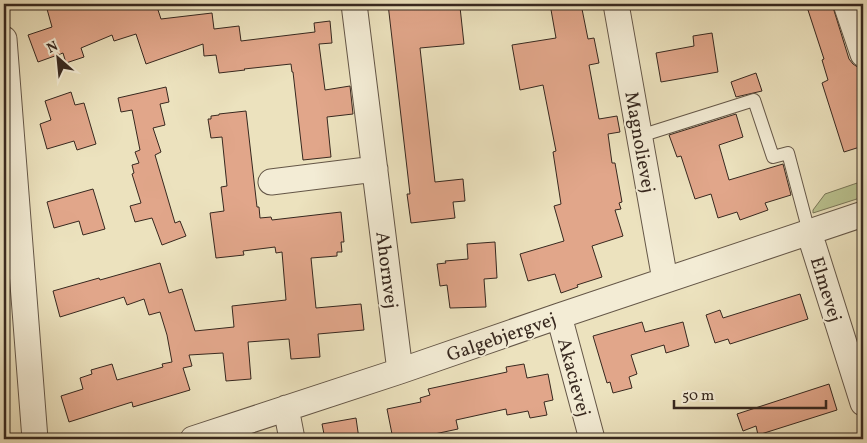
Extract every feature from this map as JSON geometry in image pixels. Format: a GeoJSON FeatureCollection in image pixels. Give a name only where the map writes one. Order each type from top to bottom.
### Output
{"type":"FeatureCollection","features":[{"type":"Feature","properties":{"kind":"street","name":"Ahornvej"},"geometry":{"type":"LineString","coordinates":[[354,4],[400,371]]}},
{"type":"Feature","properties":{"kind":"street","name":"Magnolievej"},"geometry":{"type":"LineString","coordinates":[[616,4],[665,280]]}},
{"type":"Feature","properties":{"kind":"street"},"geometry":{"type":"LineString","coordinates":[[846,4],[863,54]]}},
{"type":"Feature","properties":{"kind":"street"},"geometry":{"type":"LineString","coordinates":[[4,39],[35,439]]}},
{"type":"Feature","properties":{"kind":"street"},"geometry":{"type":"LineString","coordinates":[[271,182],[375,168]]}},
{"type":"Feature","properties":{"kind":"street","name":"Galgebjergvej"},"geometry":{"type":"LineString","coordinates":[[193,439],[863,214]]}},
{"type":"Feature","properties":{"kind":"street","name":"Elmevej"},"geometry":{"type":"LineString","coordinates":[[810,232],[863,403]]}},
{"type":"Feature","properties":{"kind":"street","name":"Akacievej"},"geometry":{"type":"LineString","coordinates":[[560,316],[592,439]]}},
{"type":"Feature","properties":{"kind":"street"},"geometry":{"type":"LineString","coordinates":[[286,408],[292,439]]}},
{"type":"Feature","properties":{"kind":"lane"},"geometry":{"type":"LineString","coordinates":[[640,136],[754,100],[773,157],[788,153],[810,232]]}},
{"type":"Feature","properties":{"kind":"green space"},"geometry":{"type":"Polygon","coordinates":[[[863,181],[863,197],[813,213],[813,210],[825,194],[863,181]]]}},
{"type":"Feature","properties":{"kind":"building"},"geometry":{"type":"Polygon","coordinates":[[[62,4],[156,4],[161,19],[212,13],[214,29],[239,26],[241,41],[315,32],[314,23],[330,21],[332,43],[319,44],[325,90],[350,86],[353,114],[327,117],[331,157],[303,160],[291,64],[219,73],[216,55],[204,56],[203,44],[146,64],[136,34],[114,41],[112,35],[81,48],[84,57],[66,63],[63,53],[38,62],[28,35],[52,27],[47,9],[62,4]]]}},
{"type":"Feature","properties":{"kind":"building"},"geometry":{"type":"Polygon","coordinates":[[[388,4],[456,4],[456,8],[460,7],[464,44],[420,48],[435,182],[463,179],[465,201],[453,202],[455,218],[411,223],[407,194],[410,194],[388,4]]]}},
{"type":"Feature","properties":{"kind":"building"},"geometry":{"type":"Polygon","coordinates":[[[550,4],[581,4],[588,39],[594,38],[599,63],[589,65],[599,119],[617,116],[620,132],[608,134],[612,163],[615,163],[622,202],[619,203],[621,209],[615,210],[623,236],[592,246],[602,277],[577,285],[578,287],[561,293],[555,274],[528,281],[520,254],[564,241],[554,206],[561,204],[553,152],[556,151],[543,85],[520,90],[512,45],[556,38],[550,4]]]}},
{"type":"Feature","properties":{"kind":"building"},"geometry":{"type":"Polygon","coordinates":[[[806,4],[832,4],[849,59],[859,68],[863,80],[863,146],[844,152],[822,83],[828,80],[822,60],[824,59],[806,4]]]}},
{"type":"Feature","properties":{"kind":"building"},"geometry":{"type":"Polygon","coordinates":[[[712,33],[718,72],[661,82],[656,53],[694,46],[693,36],[712,33]]]}},
{"type":"Feature","properties":{"kind":"building"},"geometry":{"type":"Polygon","coordinates":[[[756,73],[762,91],[736,97],[731,82],[756,73]]]}},
{"type":"Feature","properties":{"kind":"building"},"geometry":{"type":"Polygon","coordinates":[[[166,87],[169,102],[160,104],[165,125],[153,128],[161,152],[155,155],[175,223],[180,221],[186,236],[162,245],[152,218],[135,222],[130,206],[141,203],[132,174],[134,173],[132,165],[139,163],[135,152],[140,150],[132,110],[121,112],[118,98],[166,87]]]}},
{"type":"Feature","properties":{"kind":"building"},"geometry":{"type":"Polygon","coordinates":[[[71,92],[75,105],[84,103],[96,144],[77,150],[74,141],[47,149],[40,124],[51,120],[45,101],[71,92]]]}},
{"type":"Feature","properties":{"kind":"building"},"geometry":{"type":"Polygon","coordinates":[[[246,111],[257,207],[259,207],[260,218],[271,217],[272,220],[341,212],[344,242],[341,242],[342,252],[337,252],[337,256],[311,258],[316,308],[361,304],[364,330],[318,334],[320,357],[291,359],[289,339],[248,342],[251,379],[226,381],[223,353],[189,355],[192,366],[183,368],[190,390],[133,407],[132,402],[69,422],[61,396],[83,389],[80,378],[92,374],[91,370],[112,364],[117,380],[163,367],[162,364],[172,362],[160,312],[149,315],[144,299],[127,305],[124,297],[60,317],[53,291],[160,263],[169,293],[182,289],[195,331],[234,327],[232,306],[286,300],[282,252],[276,253],[275,247],[243,251],[244,255],[216,258],[210,213],[224,211],[221,187],[227,186],[222,137],[211,138],[208,119],[219,114],[246,111]]]}},
{"type":"Feature","properties":{"kind":"building"},"geometry":{"type":"Polygon","coordinates":[[[736,114],[743,137],[719,145],[729,180],[783,164],[791,195],[765,203],[768,210],[740,220],[737,212],[718,218],[711,194],[695,199],[681,156],[677,157],[669,135],[736,114]]]}},
{"type":"Feature","properties":{"kind":"building"},"geometry":{"type":"Polygon","coordinates":[[[93,189],[105,229],[83,235],[79,221],[54,228],[47,202],[93,189]]]}},
{"type":"Feature","properties":{"kind":"building"},"geometry":{"type":"Polygon","coordinates":[[[495,242],[497,278],[484,279],[486,307],[450,308],[447,285],[440,286],[437,264],[446,263],[445,261],[468,259],[467,244],[495,242]]]}},
{"type":"Feature","properties":{"kind":"building"},"geometry":{"type":"Polygon","coordinates":[[[800,294],[808,319],[730,344],[728,339],[715,343],[706,315],[720,310],[723,318],[800,294]]]}},
{"type":"Feature","properties":{"kind":"building"},"geometry":{"type":"Polygon","coordinates":[[[642,322],[645,332],[683,322],[689,346],[666,353],[664,345],[631,355],[637,374],[629,377],[632,388],[613,393],[610,382],[607,383],[593,336],[642,322]]]}},
{"type":"Feature","properties":{"kind":"building"},"geometry":{"type":"Polygon","coordinates":[[[524,364],[527,378],[548,374],[553,400],[544,402],[547,415],[530,418],[528,411],[507,415],[506,409],[456,420],[458,429],[411,439],[393,439],[387,409],[421,402],[420,398],[430,395],[428,389],[507,372],[506,367],[524,364]]]}},
{"type":"Feature","properties":{"kind":"building"},"geometry":{"type":"Polygon","coordinates":[[[829,384],[837,410],[758,435],[756,426],[743,431],[737,414],[829,384]]]}},
{"type":"Feature","properties":{"kind":"building"},"geometry":{"type":"Polygon","coordinates":[[[356,418],[359,439],[325,439],[322,424],[356,418]]]}}]}
